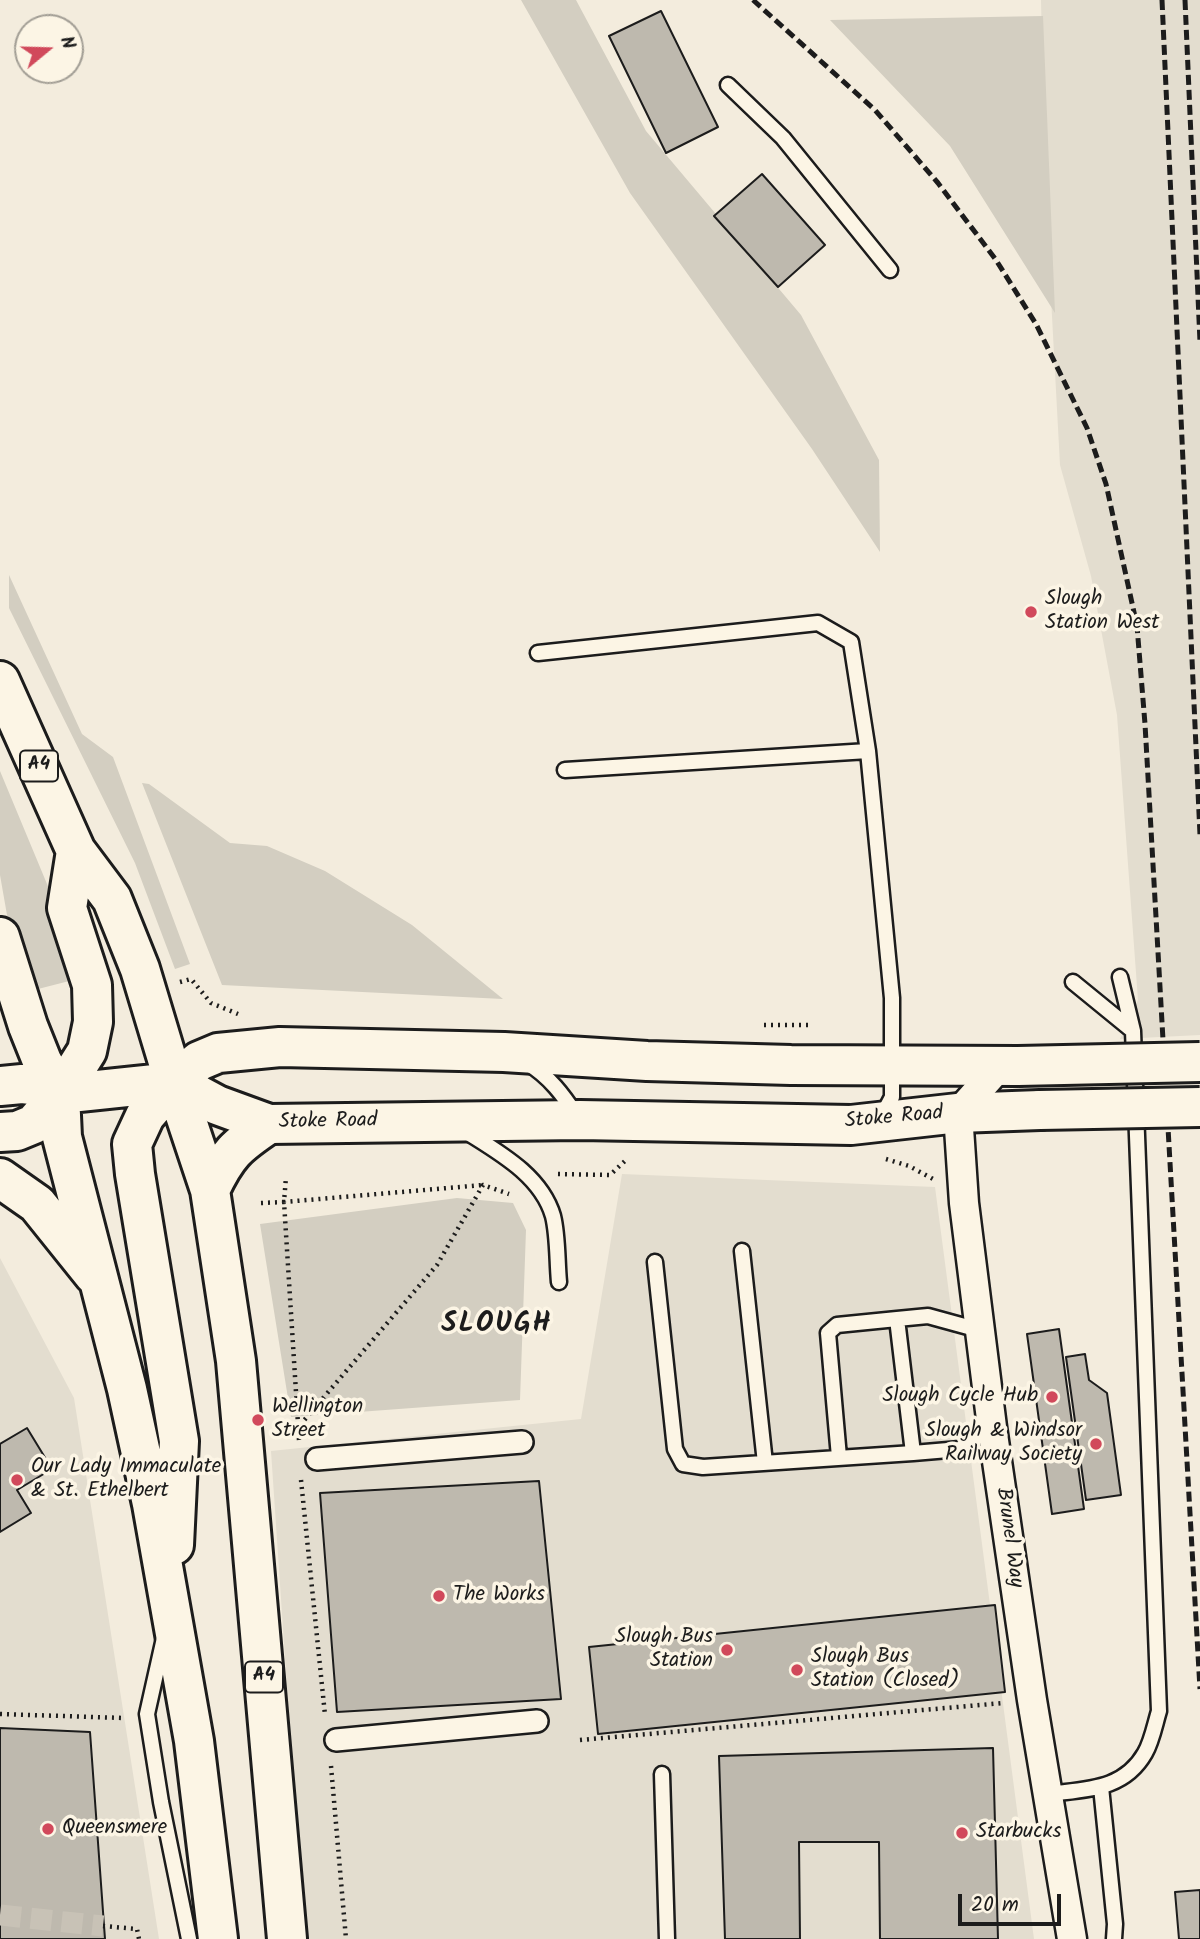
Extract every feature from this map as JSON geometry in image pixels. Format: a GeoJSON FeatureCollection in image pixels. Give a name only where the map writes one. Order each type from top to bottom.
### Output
{"type":"FeatureCollection","features":[{"type":"Feature","properties":{"kind":"main road","name":"A4"},"geometry":{"type":"LineString","coordinates":[[0,681],[76,851],[112,899],[140,969],[174,1082]]}},
{"type":"Feature","properties":{"kind":"main road"},"geometry":{"type":"LineString","coordinates":[[0,1132],[17,1131],[34,1124],[60,1094],[87,1051],[93,1021],[92,985],[67,908],[76,851]]}},
{"type":"Feature","properties":{"kind":"main road"},"geometry":{"type":"LineString","coordinates":[[0,937],[28,1026],[42,1061],[60,1094],[62,1137],[130,1402],[171,1606],[195,1752],[218,1939]]}},
{"type":"Feature","properties":{"kind":"main road"},"geometry":{"type":"LineString","coordinates":[[171,1606],[179,1441],[132,1143],[145,1116],[174,1082],[199,1061],[218,1053],[280,1046],[504,1052],[647,1061],[822,1066],[1200,1062]]}},
{"type":"Feature","properties":{"kind":"main road"},"geometry":{"type":"LineString","coordinates":[[0,1086],[42,1086],[60,1094],[174,1082]]}},
{"type":"Feature","properties":{"kind":"main road"},"geometry":{"type":"LineString","coordinates":[[174,1082],[210,1190]]}},
{"type":"Feature","properties":{"kind":"main road","name":"Stoke Road"},"geometry":{"type":"LineString","coordinates":[[174,1082],[217,1105],[269,1124],[580,1120],[851,1125],[958,1113],[1200,1107]]}},
{"type":"Feature","properties":{"kind":"main road"},"geometry":{"type":"LineString","coordinates":[[210,1190],[220,1169],[239,1144],[269,1124]]}},
{"type":"Feature","properties":{"kind":"main road"},"geometry":{"type":"LineString","coordinates":[[0,1178],[37,1204],[102,1285]]}},
{"type":"Feature","properties":{"kind":"main road","name":"A4"},"geometry":{"type":"LineString","coordinates":[[210,1190],[236,1361],[287,1939]]}},
{"type":"Feature","properties":{"kind":"street"},"geometry":{"type":"LineString","coordinates":[[958,1113],[1009,1066]]}},
{"type":"Feature","properties":{"kind":"street","name":"Brunel Way"},"geometry":{"type":"LineString","coordinates":[[958,1113],[963,1190],[992,1427],[1032,1700],[1072,1939]]}},
{"type":"Feature","properties":{"kind":"street"},"geometry":{"type":"LineString","coordinates":[[305,1460],[522,1442]]}},
{"type":"Feature","properties":{"kind":"street"},"geometry":{"type":"LineString","coordinates":[[333,1747],[537,1721]]}},
{"type":"Feature","properties":{"kind":"lane"},"geometry":{"type":"LineString","coordinates":[[728,85],[783,138],[890,270]]}},
{"type":"Feature","properties":{"kind":"lane"},"geometry":{"type":"LineString","coordinates":[[538,653],[818,623],[850,642],[868,751],[892,998],[892,1097],[879,1122]]}},
{"type":"Feature","properties":{"kind":"lane"},"geometry":{"type":"LineString","coordinates":[[565,771],[868,751]]}},
{"type":"Feature","properties":{"kind":"lane"},"geometry":{"type":"LineString","coordinates":[[1049,1794],[1101,1787],[1129,1774],[1146,1751],[1159,1711],[1133,1031],[1120,978]]}},
{"type":"Feature","properties":{"kind":"lane"},"geometry":{"type":"LineString","coordinates":[[1073,982],[1133,1031]]}},
{"type":"Feature","properties":{"kind":"lane"},"geometry":{"type":"LineString","coordinates":[[504,1052],[546,1075],[580,1120]]}},
{"type":"Feature","properties":{"kind":"lane"},"geometry":{"type":"LineString","coordinates":[[450,1122],[512,1161],[537,1187],[553,1216],[559,1282]]}},
{"type":"Feature","properties":{"kind":"lane"},"geometry":{"type":"LineString","coordinates":[[742,1251],[765,1463]]}},
{"type":"Feature","properties":{"kind":"lane"},"geometry":{"type":"LineString","coordinates":[[655,1262],[675,1448],[683,1464],[703,1467],[960,1449],[992,1427]]}},
{"type":"Feature","properties":{"kind":"lane"},"geometry":{"type":"LineString","coordinates":[[839,1457],[828,1333],[832,1328],[837,1325],[928,1316],[979,1330]]}},
{"type":"Feature","properties":{"kind":"lane"},"geometry":{"type":"LineString","coordinates":[[897,1320],[913,1452]]}},
{"type":"Feature","properties":{"kind":"lane"},"geometry":{"type":"LineString","coordinates":[[171,1606],[147,1714],[161,1801],[189,1939]]}},
{"type":"Feature","properties":{"kind":"lane"},"geometry":{"type":"LineString","coordinates":[[662,1774],[667,1939]]}},
{"type":"Feature","properties":{"kind":"lane"},"geometry":{"type":"LineString","coordinates":[[1101,1787],[1115,1924],[1114,1939]]}},
{"type":"Feature","properties":{"kind":"lane"},"geometry":{"type":"LineString","coordinates":[[657,1939],[665,1906]]}},
{"type":"Feature","properties":{"kind":"path"},"geometry":{"type":"LineString","coordinates":[[874,1159],[887,1159],[909,1166],[937,1181]]}},
{"type":"Feature","properties":{"kind":"path"},"geometry":{"type":"LineString","coordinates":[[286,1177],[284,1202],[299,1426],[305,1460],[326,1718]]}},
{"type":"Feature","properties":{"kind":"path"},"geometry":{"type":"LineString","coordinates":[[299,1426],[437,1265],[483,1185]]}},
{"type":"Feature","properties":{"kind":"path"},"geometry":{"type":"LineString","coordinates":[[261,1203],[483,1185],[522,1198]]}},
{"type":"Feature","properties":{"kind":"path"},"geometry":{"type":"LineString","coordinates":[[580,1740],[1032,1700]]}},
{"type":"Feature","properties":{"kind":"path"},"geometry":{"type":"LineString","coordinates":[[0,1714],[131,1718]]}},
{"type":"Feature","properties":{"kind":"path"},"geometry":{"type":"LineString","coordinates":[[333,1747],[346,1939]]}},
{"type":"Feature","properties":{"kind":"path"},"geometry":{"type":"LineString","coordinates":[[103,1926],[137,1929],[139,1939]]}},
{"type":"Feature","properties":{"kind":"shaded area"},"geometry":{"type":"Polygon","coordinates":[[[521,0],[576,0],[646,131],[801,315],[879,460],[880,552],[812,449],[630,193],[521,0]]]}},
{"type":"Feature","properties":{"kind":"shaded area"},"geometry":{"type":"Polygon","coordinates":[[[1041,0],[1200,0],[1200,1035],[1120,1039],[1138,1000],[1117,715],[1091,576],[1060,465],[1045,186],[1041,0]]]}},
{"type":"Feature","properties":{"kind":"shaded area"},"geometry":{"type":"Polygon","coordinates":[[[1043,16],[1055,313],[950,146],[830,20],[1043,16]]]}},
{"type":"Feature","properties":{"kind":"shaded area"},"geometry":{"type":"Polygon","coordinates":[[[9,575],[82,734],[113,757],[190,964],[175,969],[135,863],[9,608],[9,575]]]}},
{"type":"Feature","properties":{"kind":"shaded area"},"geometry":{"type":"Polygon","coordinates":[[[0,771],[52,896],[77,979],[38,989],[7,915],[0,875],[0,771]]]}},
{"type":"Feature","properties":{"kind":"shaded area"},"geometry":{"type":"Polygon","coordinates":[[[142,783],[149,784],[230,843],[267,846],[325,871],[412,925],[503,999],[222,985],[142,783]]]}},
{"type":"Feature","properties":{"kind":"shaded area"},"geometry":{"type":"Polygon","coordinates":[[[622,1174],[935,1187],[1034,1939],[304,1939],[271,1451],[581,1419],[622,1174]]]}},
{"type":"Feature","properties":{"kind":"shaded area"},"geometry":{"type":"Polygon","coordinates":[[[457,1198],[513,1203],[526,1230],[520,1400],[291,1417],[260,1224],[457,1198]]]}},
{"type":"Feature","properties":{"kind":"shaded area"},"geometry":{"type":"Polygon","coordinates":[[[0,1258],[74,1398],[159,1939],[0,1939],[0,1258]]]}},
{"type":"Feature","properties":{"kind":"building"},"geometry":{"type":"Polygon","coordinates":[[[661,11],[718,127],[666,153],[609,36],[661,11]]]}},
{"type":"Feature","properties":{"kind":"building"},"geometry":{"type":"Polygon","coordinates":[[[762,174],[825,245],[778,287],[714,216],[762,174]]]}},
{"type":"Feature","properties":{"kind":"building","name":"Slough Cycle Hub"},"geometry":{"type":"Polygon","coordinates":[[[1059,1329],[1084,1509],[1052,1514],[1027,1334],[1059,1329]]]}},
{"type":"Feature","properties":{"kind":"building","name":"Slough & Windsor Railway Society"},"geometry":{"type":"Polygon","coordinates":[[[1085,1354],[1089,1380],[1107,1393],[1121,1495],[1086,1500],[1066,1357],[1085,1354]]]}},
{"type":"Feature","properties":{"kind":"building","name":"Our Lady Immaculate & St. Ethelbert"},"geometry":{"type":"Polygon","coordinates":[[[27,1428],[52,1469],[17,1490],[31,1513],[0,1532],[0,1444],[27,1428]]]}},
{"type":"Feature","properties":{"kind":"building","name":"The Works"},"geometry":{"type":"Polygon","coordinates":[[[539,1481],[561,1699],[337,1712],[320,1493],[539,1481]]]}},
{"type":"Feature","properties":{"kind":"building","name":"Slough Bus Station (Closed)"},"geometry":{"type":"Polygon","coordinates":[[[995,1605],[1005,1692],[598,1734],[589,1647],[995,1605]]]}},
{"type":"Feature","properties":{"kind":"building","name":"Queensmere"},"geometry":{"type":"Polygon","coordinates":[[[0,1728],[90,1732],[105,1939],[0,1939],[0,1728]]]}},
{"type":"Feature","properties":{"kind":"building"},"geometry":{"type":"Polygon","coordinates":[[[993,1748],[998,1939],[880,1939],[879,1842],[799,1842],[800,1939],[725,1939],[719,1756],[993,1748]]]}},
{"type":"Feature","properties":{"kind":"building"},"geometry":{"type":"Polygon","coordinates":[[[1200,1890],[1200,1939],[1179,1939],[1175,1892],[1200,1890]]]}},
{"type":"Feature","properties":{"kind":"tunnel"},"geometry":{"type":"LineString","coordinates":[[0,1915],[103,1926]]}},
{"type":"Feature","properties":{"kind":"railway"},"geometry":{"type":"LineString","coordinates":[[753,0],[875,110],[938,183],[996,260],[1036,324],[1087,428],[1106,484],[1137,626],[1145,724],[1200,1689]]}},
{"type":"Feature","properties":{"kind":"railway"},"geometry":{"type":"LineString","coordinates":[[1162,0],[1200,835]]}},
{"type":"Feature","properties":{"kind":"railway"},"geometry":{"type":"LineString","coordinates":[[1185,0],[1200,342]]}},
{"type":"Feature","properties":{"kind":"place","name":"Slough Station West"},"geometry":{"type":"Point","coordinates":[1031,612]}},
{"type":"Feature","properties":{"kind":"place","name":"Slough Cycle Hub"},"geometry":{"type":"Point","coordinates":[1052,1397]}},
{"type":"Feature","properties":{"kind":"place","name":"Wellington Street"},"geometry":{"type":"Point","coordinates":[258,1420]}},
{"type":"Feature","properties":{"kind":"place","name":"Slough & Windsor Railway Society"},"geometry":{"type":"Point","coordinates":[1096,1444]}},
{"type":"Feature","properties":{"kind":"place","name":"Our Lady Immaculate & St. Ethelbert"},"geometry":{"type":"Point","coordinates":[17,1480]}},
{"type":"Feature","properties":{"kind":"place","name":"The Works"},"geometry":{"type":"Point","coordinates":[439,1596]}},
{"type":"Feature","properties":{"kind":"place","name":"Slough Bus Station"},"geometry":{"type":"Point","coordinates":[727,1650]}},
{"type":"Feature","properties":{"kind":"place","name":"Slough Bus Station (Closed)"},"geometry":{"type":"Point","coordinates":[797,1670]}},
{"type":"Feature","properties":{"kind":"place","name":"Queensmere"},"geometry":{"type":"Point","coordinates":[48,1829]}},
{"type":"Feature","properties":{"kind":"place","name":"Starbucks"},"geometry":{"type":"Point","coordinates":[962,1833]}},
{"type":"Feature","properties":{"kind":"district","name":"SLOUGH"},"geometry":{"type":"Point","coordinates":[497,1326]}}]}
